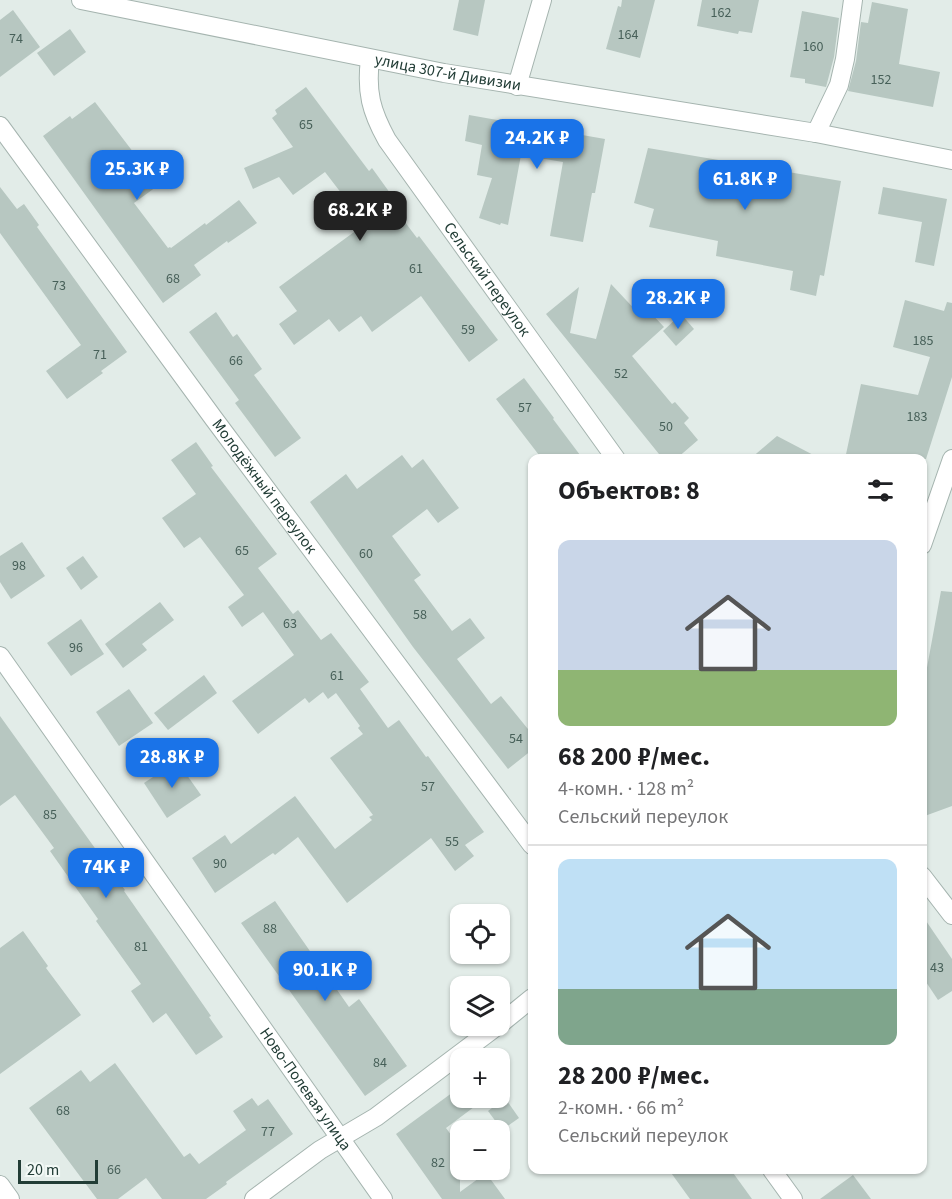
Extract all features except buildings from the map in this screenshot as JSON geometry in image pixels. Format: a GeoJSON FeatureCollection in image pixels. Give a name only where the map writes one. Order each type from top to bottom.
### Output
{"type":"FeatureCollection","features":[{"type":"Feature","properties":{"kind":"street","name":"улица 307-й Дивизии"},"geometry":{"type":"LineString","coordinates":[[81,0],[135,6],[370,59],[517,86],[816,133],[952,160]]}},
{"type":"Feature","properties":{"kind":"street"},"geometry":{"type":"LineString","coordinates":[[517,86],[542,0]]}},
{"type":"Feature","properties":{"kind":"street"},"geometry":{"type":"LineString","coordinates":[[816,133],[839,85],[853,0]]}},
{"type":"Feature","properties":{"kind":"street","name":"Сельский переулок"},"geometry":{"type":"LineString","coordinates":[[370,59],[368,79],[371,107],[387,140],[612,454]]}},
{"type":"Feature","properties":{"kind":"street","name":"Молодёжный переулок"},"geometry":{"type":"LineString","coordinates":[[0,126],[214,419],[528,840]]}},
{"type":"Feature","properties":{"kind":"street"},"geometry":{"type":"LineString","coordinates":[[927,535],[946,496],[952,459]]}},
{"type":"Feature","properties":{"kind":"street","name":"Ново-Полевая улица"},"geometry":{"type":"LineString","coordinates":[[0,656],[383,1199]]}},
{"type":"Feature","properties":{"kind":"street"},"geometry":{"type":"LineString","coordinates":[[927,882],[952,915]]}},
{"type":"Feature","properties":{"kind":"street"},"geometry":{"type":"LineString","coordinates":[[510,1015],[528,1001]]}},
{"type":"Feature","properties":{"kind":"street"},"geometry":{"type":"LineString","coordinates":[[254,1199],[311,1156],[385,1111],[484,1036]]}},
{"type":"Feature","properties":{"kind":"street"},"geometry":{"type":"LineString","coordinates":[[775,1174],[793,1199]]}},
{"type":"Feature","properties":{"kind":"street"},"geometry":{"type":"LineString","coordinates":[[0,1185],[10,1199]]}}]}
